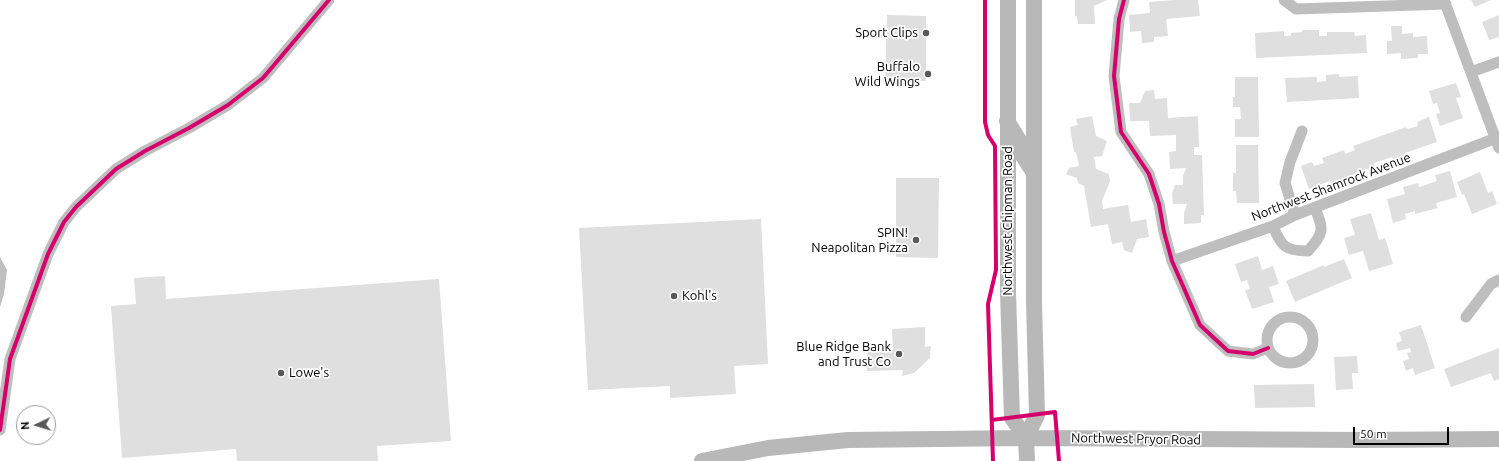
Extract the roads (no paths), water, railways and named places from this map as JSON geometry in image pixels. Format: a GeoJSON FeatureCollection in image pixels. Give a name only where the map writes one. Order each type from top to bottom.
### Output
{"type":"FeatureCollection","features":[{"type":"Feature","properties":{"kind":"main road","name":"Northwest Chipman Road"},"geometry":{"type":"LineString","coordinates":[[1008,0],[1007,121],[1009,315],[1012,418],[1026,438]]}},
{"type":"Feature","properties":{"kind":"main road","name":"Northwest Chipman Road"},"geometry":{"type":"LineString","coordinates":[[1027,461],[1026,438],[1037,415],[1034,302],[1034,0]]}},
{"type":"Feature","properties":{"kind":"main road"},"geometry":{"type":"LineString","coordinates":[[1007,121],[1020,142],[1021,153],[1034,173]]}},
{"type":"Feature","properties":{"kind":"main road","name":"Northwest Pryor Road"},"geometry":{"type":"LineString","coordinates":[[702,461],[768,448],[848,440],[1026,438],[1352,440],[1499,439]]}},
{"type":"Feature","properties":{"kind":"street"},"geometry":{"type":"LineString","coordinates":[[0,430],[10,359],[48,254],[64,222],[76,207],[116,169],[145,151],[190,128],[228,105],[263,78],[329,0]]}},
{"type":"Feature","properties":{"kind":"street"},"geometry":{"type":"LineString","coordinates":[[1124,0],[1119,19],[1114,76],[1121,132],[1149,174],[1159,204],[1164,232],[1172,261],[1200,325],[1228,351],[1253,354],[1268,348]]}},
{"type":"Feature","properties":{"kind":"street"},"geometry":{"type":"LineString","coordinates":[[1284,0],[1296,9],[1445,2],[1498,141]]}},
{"type":"Feature","properties":{"kind":"street"},"geometry":{"type":"LineString","coordinates":[[1471,72],[1499,62]]}},
{"type":"Feature","properties":{"kind":"street"},"geometry":{"type":"LineString","coordinates":[[1295,215],[1285,183],[1290,162],[1302,131]]}},
{"type":"Feature","properties":{"kind":"street","name":"Northwest Shamrock Avenue"},"geometry":{"type":"LineString","coordinates":[[1172,261],[1273,226],[1295,215],[1498,141]]}},
{"type":"Feature","properties":{"kind":"street"},"geometry":{"type":"LineString","coordinates":[[1273,226],[1278,239],[1284,246],[1293,251],[1308,250],[1319,239],[1322,225],[1315,208]]}},
{"type":"Feature","properties":{"kind":"street"},"geometry":{"type":"LineString","coordinates":[[1466,317],[1491,284],[1499,280]]}},
{"type":"Feature","properties":{"kind":"street"},"geometry":{"type":"LineString","coordinates":[[1286,317],[1301,319],[1308,324],[1312,331],[1313,346],[1305,358],[1299,362],[1291,363],[1277,359],[1268,348],[1268,332],[1272,325],[1278,320],[1286,317]]}},
{"type":"Feature","properties":{"kind":"place","name":"Sport Clips"},"geometry":{"type":"Point","coordinates":[926,33]}},
{"type":"Feature","properties":{"kind":"place","name":"Buffalo Wild Wings"},"geometry":{"type":"Point","coordinates":[928,74]}},
{"type":"Feature","properties":{"kind":"place","name":"SPIN! Neapolitan Pizza"},"geometry":{"type":"Point","coordinates":[916,240]}},
{"type":"Feature","properties":{"kind":"place","name":"Kohl's"},"geometry":{"type":"Point","coordinates":[674,296]}},
{"type":"Feature","properties":{"kind":"place","name":"Blue Ridge Bank and Trust Co"},"geometry":{"type":"Point","coordinates":[899,354]}},
{"type":"Feature","properties":{"kind":"place","name":"Lowe's"},"geometry":{"type":"Point","coordinates":[281,373]}}]}
